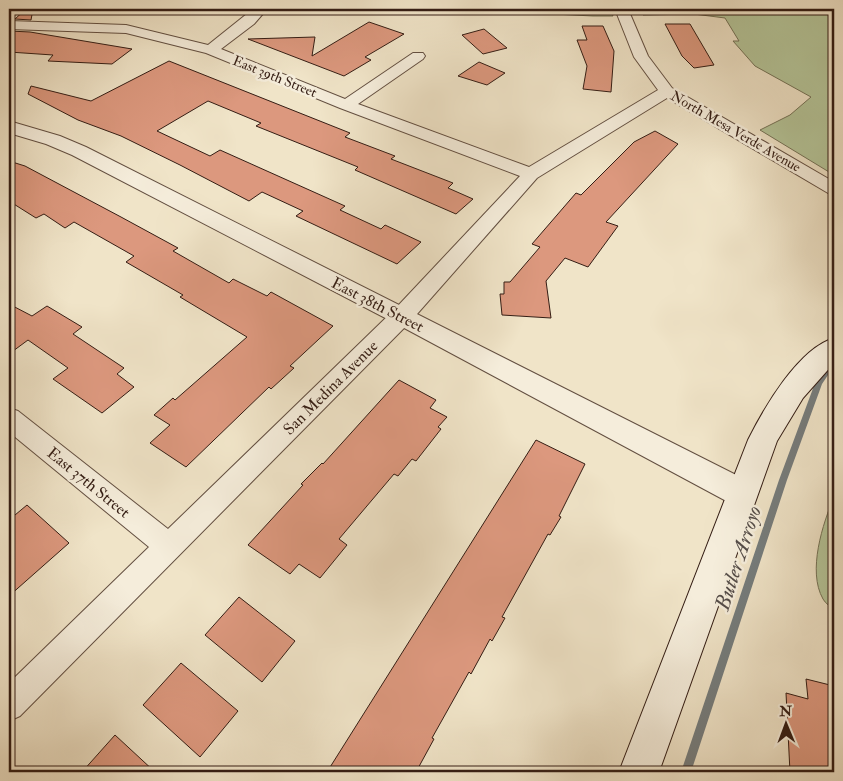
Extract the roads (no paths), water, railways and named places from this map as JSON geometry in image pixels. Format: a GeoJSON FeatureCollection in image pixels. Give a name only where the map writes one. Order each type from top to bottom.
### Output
{"type":"FeatureCollection","features":[{"type":"Feature","properties":{"kind":"street"},"geometry":{"type":"LineString","coordinates":[[211,50],[250,21],[260,9]]}},
{"type":"Feature","properties":{"kind":"street","name":"North Mesa Verde Avenue"},"geometry":{"type":"LineString","coordinates":[[622,9],[641,57],[667,91],[834,188]]}},
{"type":"Feature","properties":{"kind":"street","name":"East 39th Street"},"geometry":{"type":"LineString","coordinates":[[9,25],[126,29],[211,50],[346,104],[531,174]]}},
{"type":"Feature","properties":{"kind":"street"},"geometry":{"type":"LineString","coordinates":[[346,104],[418,56]]}},
{"type":"Feature","properties":{"kind":"street","name":"San Medina Avenue"},"geometry":{"type":"LineString","coordinates":[[9,705],[402,316],[531,174],[667,91]]}},
{"type":"Feature","properties":{"kind":"street","name":"East 38th Street"},"geometry":{"type":"LineString","coordinates":[[9,127],[52,140],[79,151],[742,493]]}},
{"type":"Feature","properties":{"kind":"street"},"geometry":{"type":"LineString","coordinates":[[638,772],[763,440],[780,408],[801,381],[834,348]]}},
{"type":"Feature","properties":{"kind":"street","name":"East 37th Street"},"geometry":{"type":"LineString","coordinates":[[9,418],[170,546]]}},
{"type":"Feature","properties":{"kind":"waterway","name":"Butler Arroyo"},"geometry":{"type":"LineString","coordinates":[[686,772],[783,480],[819,383],[834,360]]}}]}
